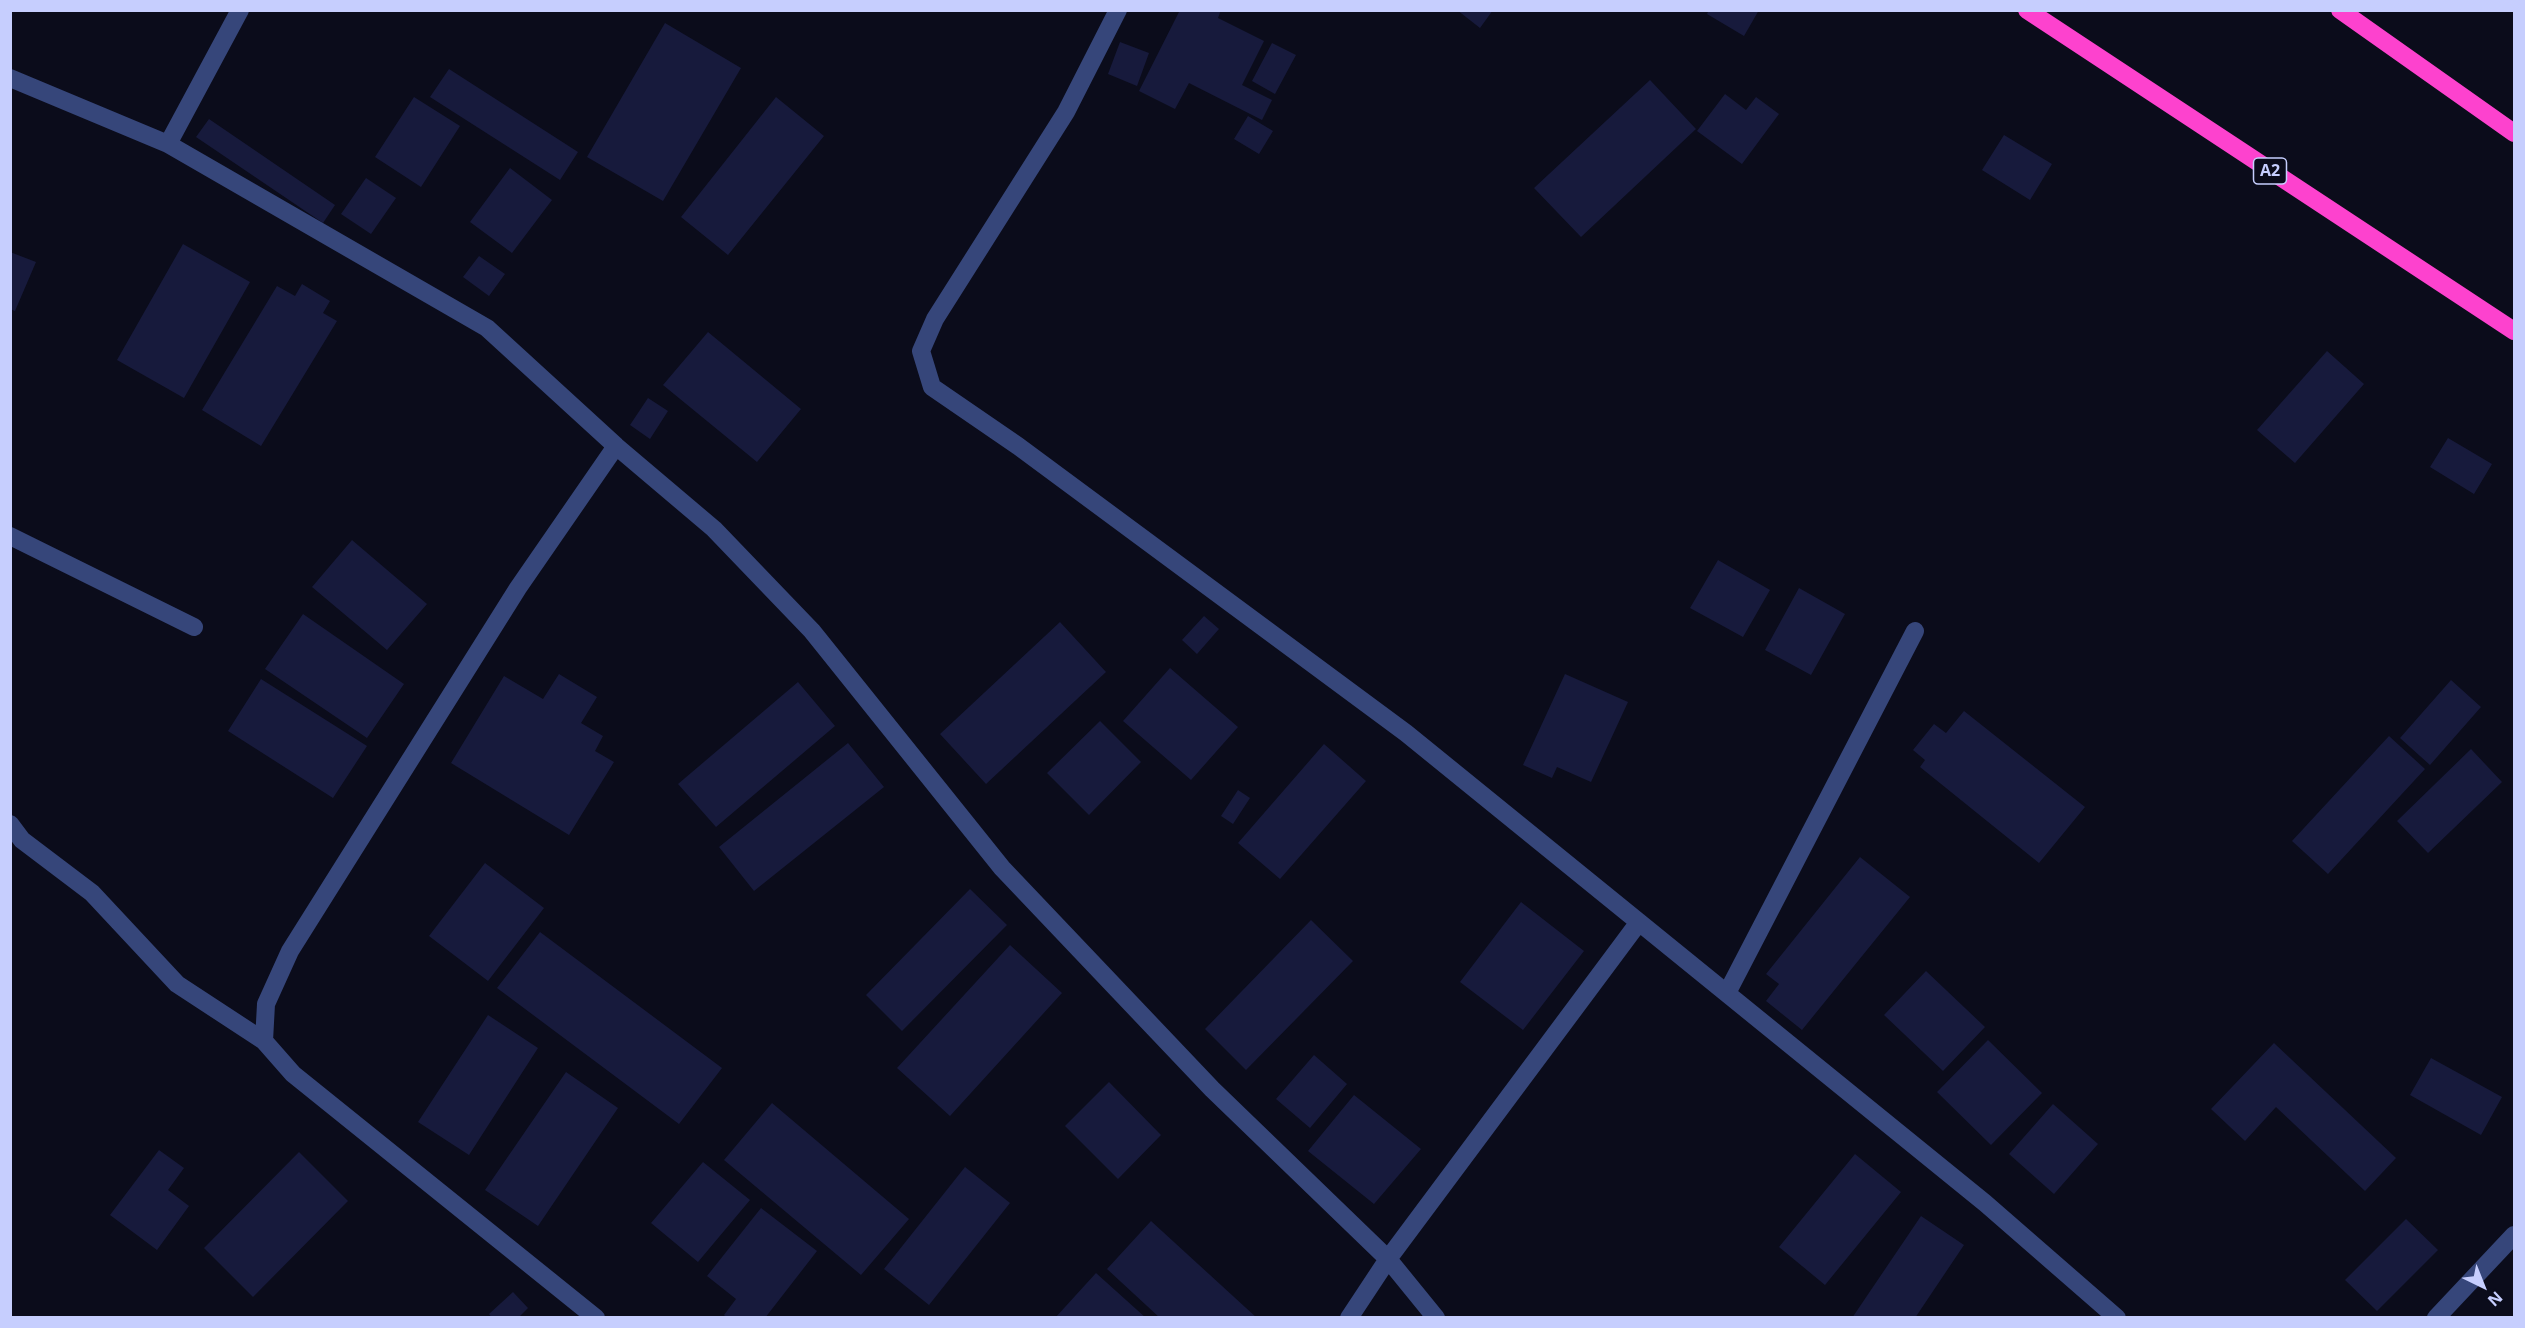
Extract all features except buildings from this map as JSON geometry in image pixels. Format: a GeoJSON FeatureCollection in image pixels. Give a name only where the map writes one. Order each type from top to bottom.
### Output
{"type":"FeatureCollection","features":[{"type":"Feature","properties":{"kind":"highway","name":"A2"},"geometry":{"type":"LineString","coordinates":[[2027,10],[2514,331]]}},
{"type":"Feature","properties":{"kind":"highway"},"geometry":{"type":"LineString","coordinates":[[2340,10],[2514,132]]}},
{"type":"Feature","properties":{"kind":"street"},"geometry":{"type":"LineString","coordinates":[[168,144],[240,10]]}},
{"type":"Feature","properties":{"kind":"street"},"geometry":{"type":"LineString","coordinates":[[1118,10],[1066,112],[935,319],[921,351],[932,387],[1018,446],[1406,733],[1985,1203],[2117,1317]]}},
{"type":"Feature","properties":{"kind":"street"},"geometry":{"type":"LineString","coordinates":[[10,78],[168,144],[487,328],[616,446],[714,529],[804,622],[1002,868],[1212,1089],[1388,1259],[1436,1317]]}},
{"type":"Feature","properties":{"kind":"street"},"geometry":{"type":"LineString","coordinates":[[264,1041],[266,1004],[290,951],[519,588],[616,446]]}},
{"type":"Feature","properties":{"kind":"street"},"geometry":{"type":"LineString","coordinates":[[10,536],[194,627]]}},
{"type":"Feature","properties":{"kind":"street"},"geometry":{"type":"LineString","coordinates":[[1727,993],[1915,631]]}},
{"type":"Feature","properties":{"kind":"street"},"geometry":{"type":"LineString","coordinates":[[10,824],[22,840],[92,893],[177,984],[264,1041],[294,1074],[596,1317]]}},
{"type":"Feature","properties":{"kind":"street"},"geometry":{"type":"LineString","coordinates":[[1350,1317],[1388,1259],[1639,922]]}},
{"type":"Feature","properties":{"kind":"street"},"geometry":{"type":"LineString","coordinates":[[2436,1317],[2514,1236]]}}]}
